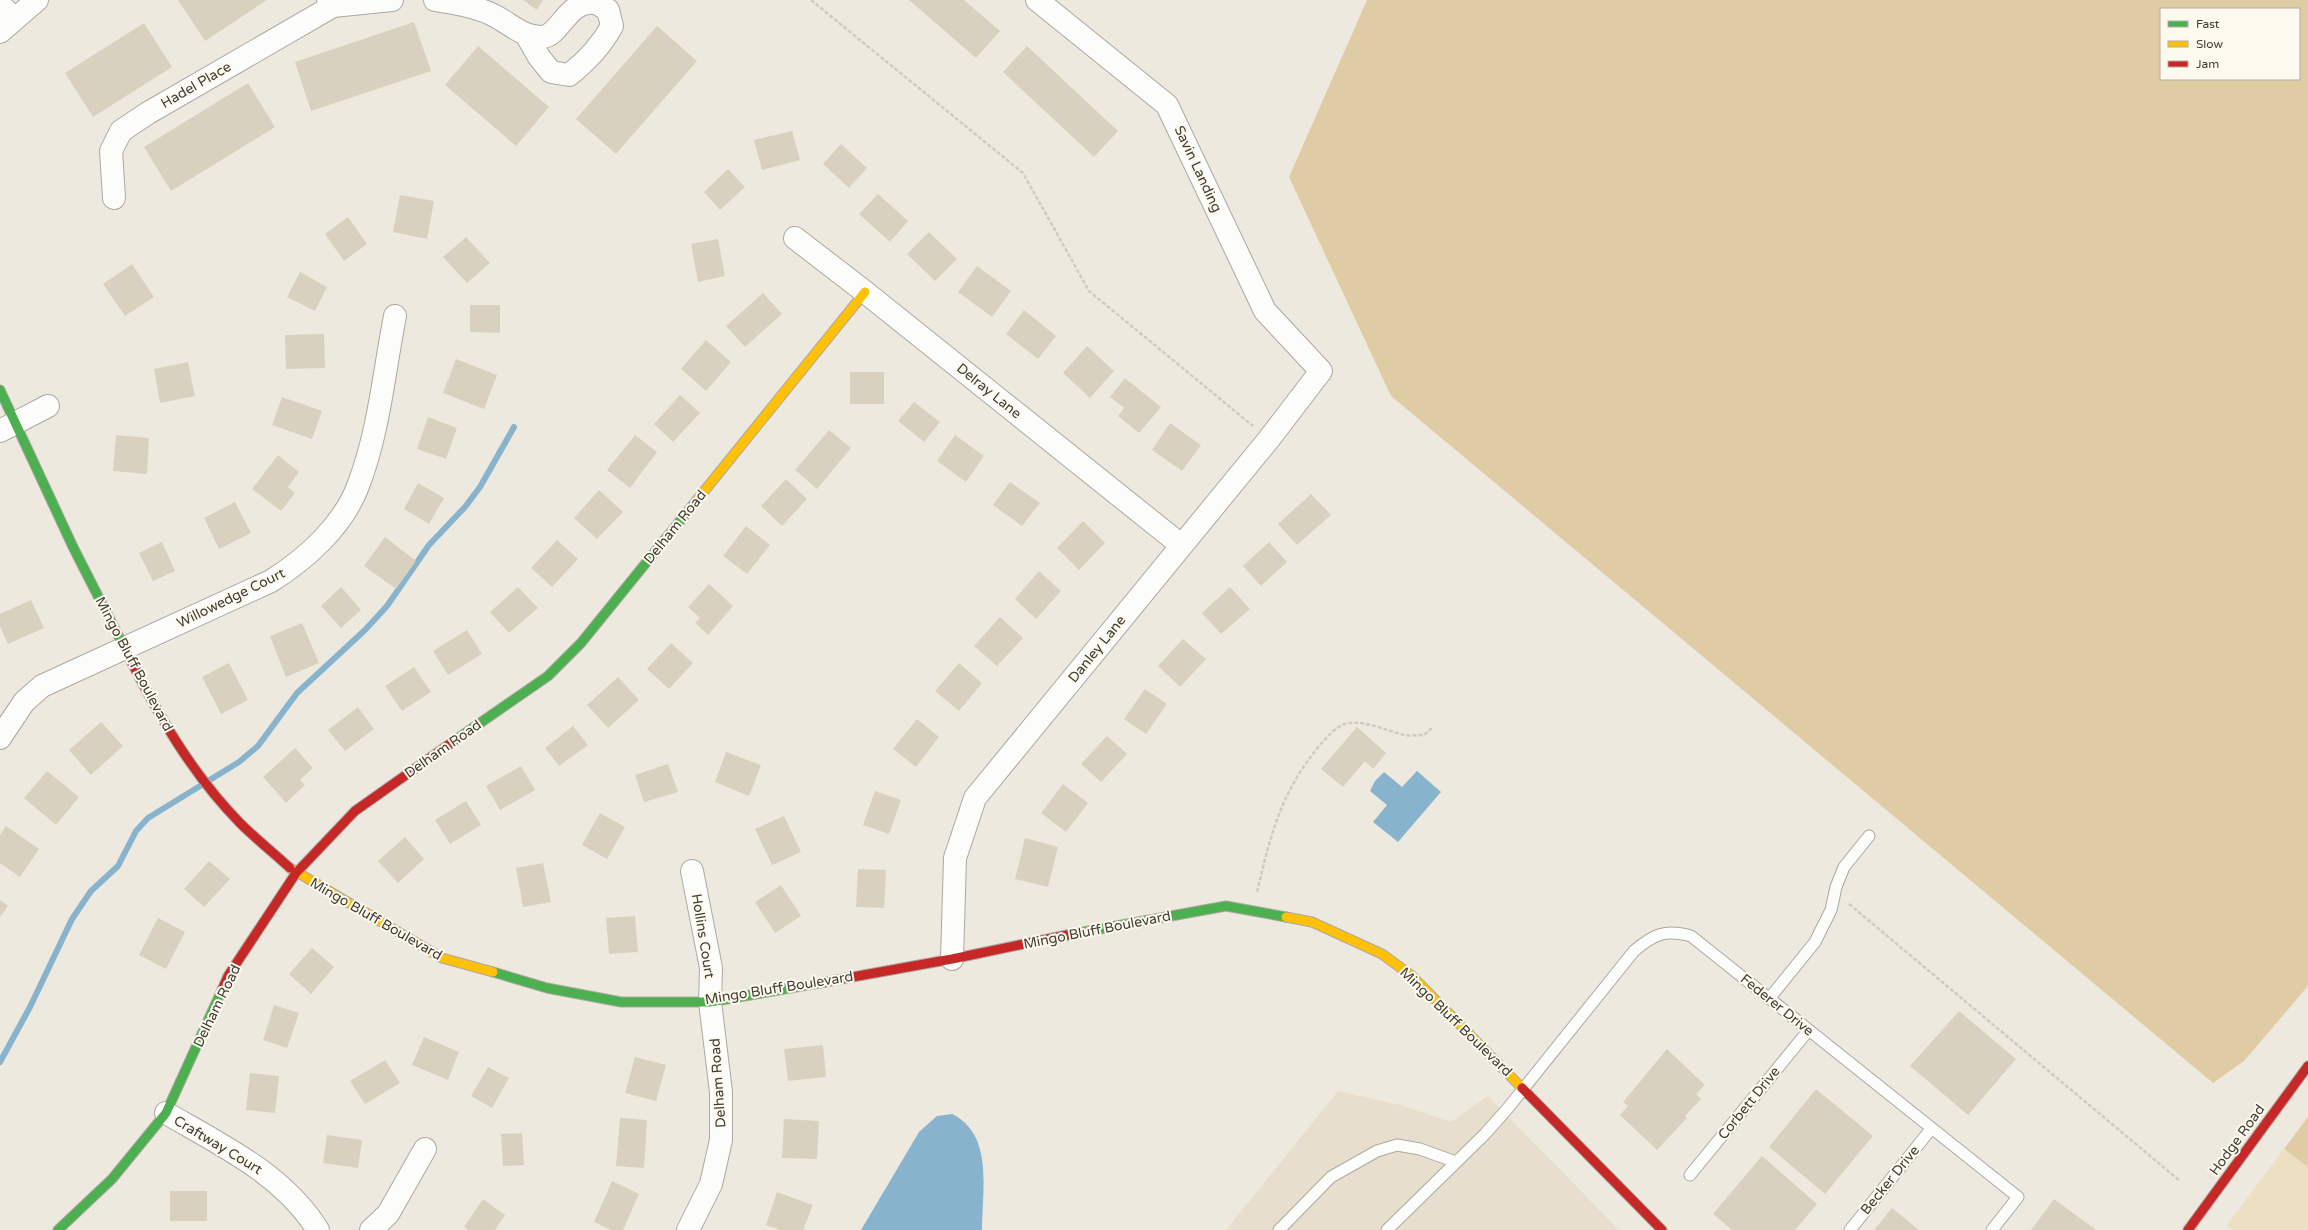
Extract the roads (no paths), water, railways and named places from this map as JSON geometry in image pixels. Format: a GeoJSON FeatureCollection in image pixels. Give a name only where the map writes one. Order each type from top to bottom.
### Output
{"type":"FeatureCollection","features":[{"type":"Feature","properties":{"kind":"street"},"geometry":{"type":"LineString","coordinates":[[5,18],[38,0]]}},
{"type":"Feature","properties":{"kind":"street","name":"Hadel Place"},"geometry":{"type":"LineString","coordinates":[[114,198],[111,151],[121,131],[148,113],[331,3],[392,0]]}},
{"type":"Feature","properties":{"kind":"street"},"geometry":{"type":"LineString","coordinates":[[435,0],[464,5],[492,14],[527,36]]}},
{"type":"Feature","properties":{"kind":"street","name":"Savin Landing"},"geometry":{"type":"LineString","coordinates":[[1037,0],[1167,105],[1265,311],[1321,370]]}},
{"type":"Feature","properties":{"kind":"street","name":"Delray Lane"},"geometry":{"type":"LineString","coordinates":[[795,238],[865,292],[1181,545]]}},
{"type":"Feature","properties":{"kind":"street","name":"Delham Road"},"geometry":{"type":"LineString","coordinates":[[58,1230],[112,1179],[166,1113],[228,976],[296,873],[355,811],[548,676],[582,643],[865,292]]}},
{"type":"Feature","properties":{"kind":"street","name":"Willowedge Court"},"geometry":{"type":"LineString","coordinates":[[0,738],[24,702],[42,686],[99,658],[125,648],[271,581],[293,567],[332,528],[344,512],[358,487],[367,457],[395,316]]}},
{"type":"Feature","properties":{"kind":"street","name":"Danley Lane"},"geometry":{"type":"LineString","coordinates":[[952,959],[955,858],[975,798],[1269,439],[1321,370]]}},
{"type":"Feature","properties":{"kind":"street","name":"Mingo Bluff Boulevard"},"geometry":{"type":"LineString","coordinates":[[0,390],[8,427],[73,547],[156,712],[195,770],[240,823],[296,873],[442,958],[546,988],[621,1002],[710,1002],[952,959],[1088,930],[1226,906],[1312,922],[1382,954],[1412,976],[1662,1230]]}},
{"type":"Feature","properties":{"kind":"street"},"geometry":{"type":"LineString","coordinates":[[8,427],[48,406]]}},
{"type":"Feature","properties":{"kind":"street","name":"Hollins Court"},"geometry":{"type":"LineString","coordinates":[[692,871],[711,968],[710,1002]]}},
{"type":"Feature","properties":{"kind":"street","name":"Delham Road"},"geometry":{"type":"LineString","coordinates":[[688,1230],[711,1184],[721,1140],[721,1092],[710,1002]]}},
{"type":"Feature","properties":{"kind":"street","name":"Hodge Road"},"geometry":{"type":"LineString","coordinates":[[2188,1230],[2308,1066]]}},
{"type":"Feature","properties":{"kind":"street","name":"Craftway Court"},"geometry":{"type":"LineString","coordinates":[[166,1113],[262,1170],[308,1214],[318,1230]]}},
{"type":"Feature","properties":{"kind":"street"},"geometry":{"type":"LineString","coordinates":[[371,1230],[388,1214],[425,1149]]}},
{"type":"Feature","properties":{"kind":"lane"},"geometry":{"type":"LineString","coordinates":[[1769,998],[1815,942],[1831,910],[1836,887],[1844,867],[1869,836]]}},
{"type":"Feature","properties":{"kind":"lane","name":"Federer Drive"},"geometry":{"type":"LineString","coordinates":[[1387,1230],[1503,1113],[1622,964],[1648,940],[1662,933],[1675,932],[1691,936],[1808,1031],[2018,1197],[1992,1230]]}},
{"type":"Feature","properties":{"kind":"lane","name":"Corbett Drive"},"geometry":{"type":"LineString","coordinates":[[1690,1175],[1808,1031]]}},
{"type":"Feature","properties":{"kind":"lane","name":"Becker Drive"},"geometry":{"type":"LineString","coordinates":[[1850,1230],[1931,1129]]}},
{"type":"Feature","properties":{"kind":"lane"},"geometry":{"type":"LineString","coordinates":[[1279,1230],[1331,1177],[1377,1151],[1397,1146],[1404,1146],[1420,1149],[1456,1162]]}},
{"type":"Feature","properties":{"kind":"water"},"geometry":{"type":"Polygon","coordinates":[[[1417,771],[1441,792],[1398,842],[1373,822],[1387,805],[1370,791],[1375,781],[1384,772],[1402,787],[1417,771]]]}},
{"type":"Feature","properties":{"kind":"water"},"geometry":{"type":"Polygon","coordinates":[[[952,1114],[965,1123],[974,1135],[980,1149],[984,1181],[982,1230],[861,1230],[919,1132],[937,1116],[952,1114]]]}},
{"type":"Feature","properties":{"kind":"waterway"},"geometry":{"type":"LineString","coordinates":[[0,1062],[30,1007],[72,919],[91,891],[118,866],[136,831],[148,818],[239,762],[258,746],[297,693],[365,630],[387,606],[429,545],[465,507],[480,487],[514,427]]}}]}
